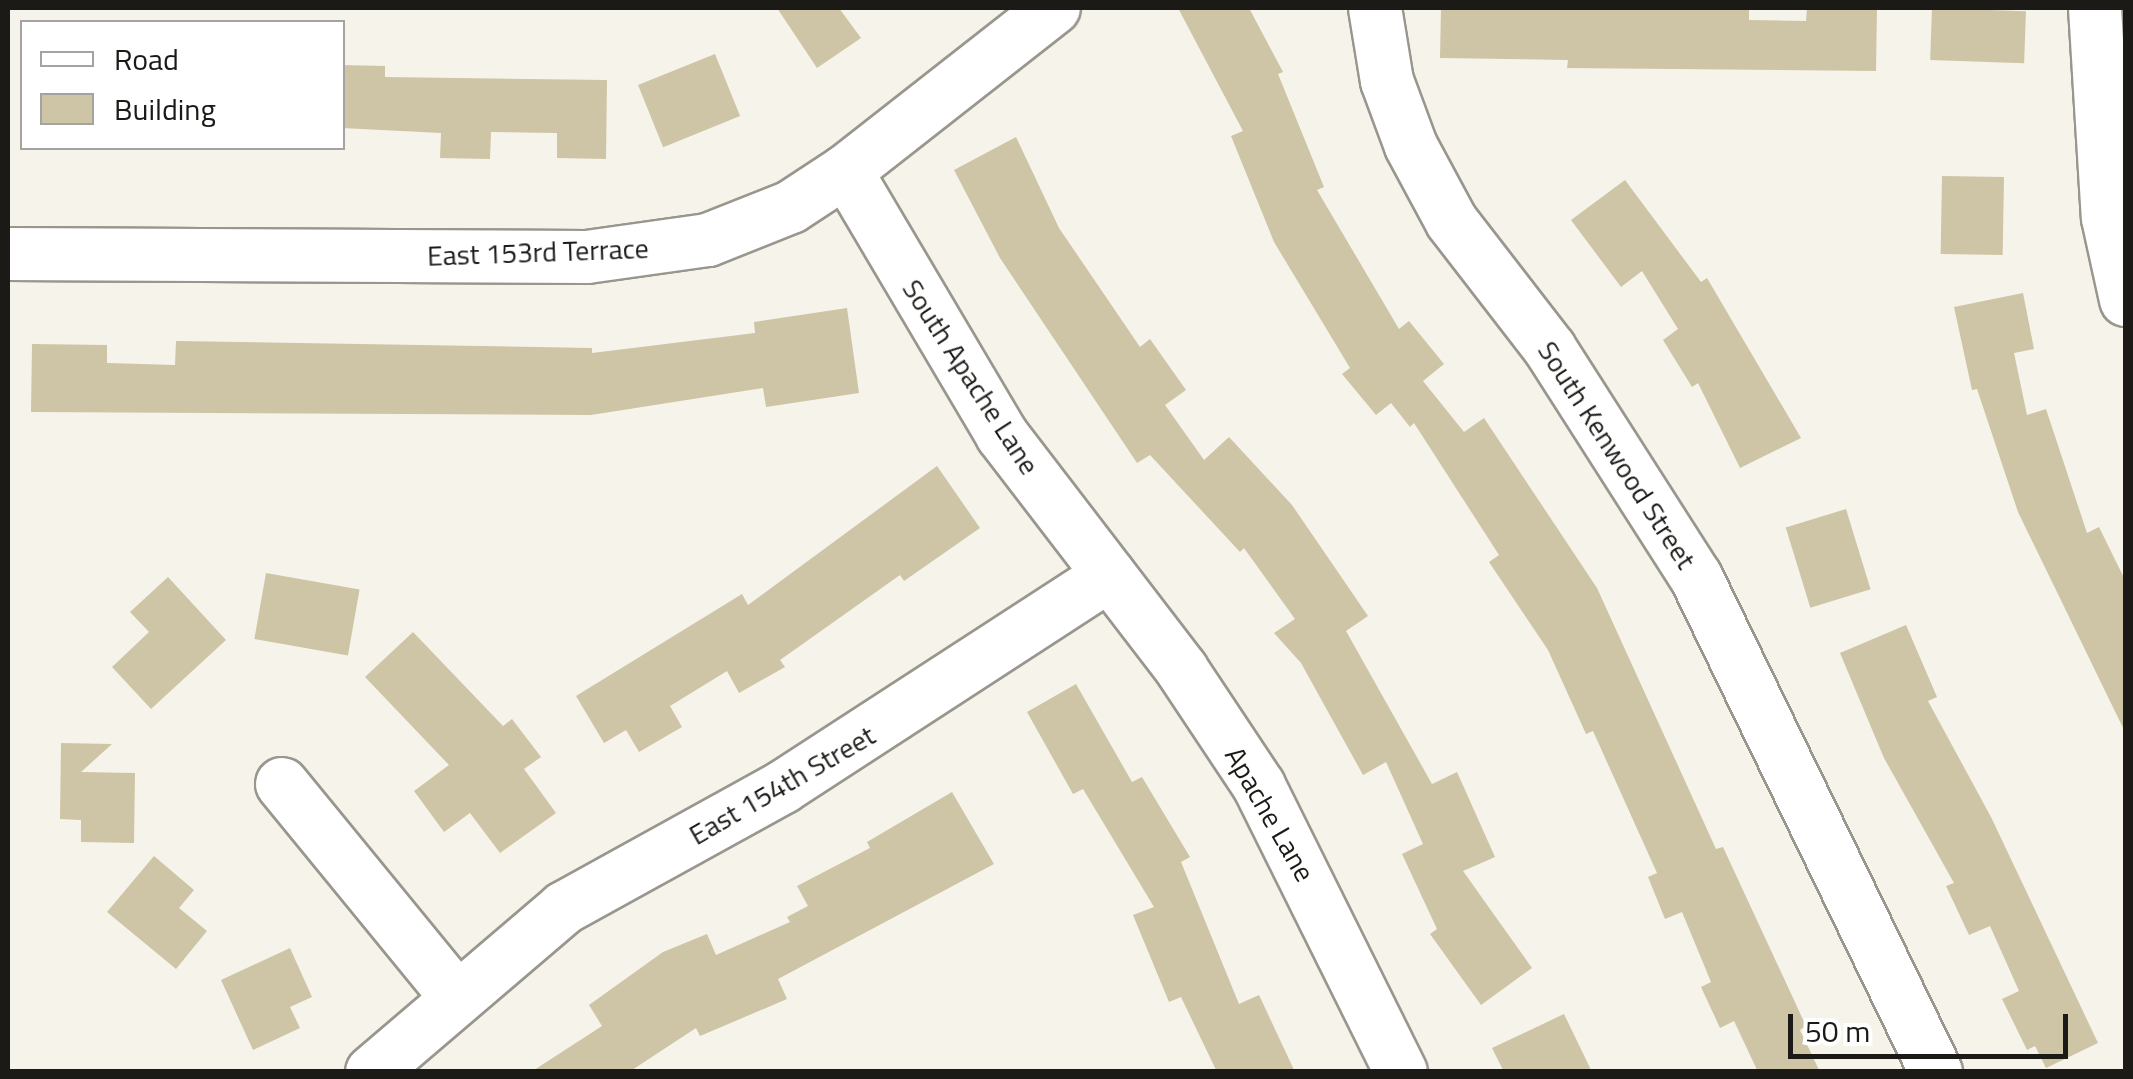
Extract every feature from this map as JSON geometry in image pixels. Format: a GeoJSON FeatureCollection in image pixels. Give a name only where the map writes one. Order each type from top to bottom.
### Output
{"type":"FeatureCollection","features":[{"type":"Feature","properties":{"kind":"street","name":"South Kenwood Street"},"geometry":{"type":"LineString","coordinates":[[1374,8],[1387,81],[1411,146],[1452,222],[1550,349],[1696,577],[1936,1072]]}},
{"type":"Feature","properties":{"kind":"street"},"geometry":{"type":"LineString","coordinates":[[2095,8],[2108,218],[2126,300]]}},
{"type":"Feature","properties":{"kind":"street","name":"East 153rd Terrace"},"geometry":{"type":"LineString","coordinates":[[8,254],[641,253],[742,229],[846,170],[1028,16]]}},
{"type":"Feature","properties":{"kind":"street","name":"South Apache Lane"},"geometry":{"type":"LineString","coordinates":[[846,170],[992,420],[1110,576]]}},
{"type":"Feature","properties":{"kind":"street","name":"East 154th Street"},"geometry":{"type":"LineString","coordinates":[[372,1072],[455,996],[564,908],[799,778],[1110,576]]}},
{"type":"Feature","properties":{"kind":"street","name":"Apache Lane"},"geometry":{"type":"LineString","coordinates":[[1110,576],[1259,786],[1401,1072]]}},
{"type":"Feature","properties":{"kind":"street"},"geometry":{"type":"LineString","coordinates":[[282,784],[455,996]]}},
{"type":"Feature","properties":{"kind":"building"},"geometry":{"type":"Polygon","coordinates":[[[777,8],[839,8],[861,38],[817,68],[777,8]]]}},
{"type":"Feature","properties":{"kind":"building"},"geometry":{"type":"Polygon","coordinates":[[[1178,8],[1249,8],[1283,72],[1278,74],[1324,187],[1317,190],[1399,329],[1409,321],[1444,364],[1423,381],[1464,432],[1484,418],[1597,588],[1716,849],[1723,847],[1806,1026],[1800,1030],[1820,1072],[1758,1072],[1734,1021],[1720,1028],[1701,987],[1711,982],[1682,912],[1665,919],[1648,877],[1657,873],[1593,731],[1586,734],[1548,650],[1489,562],[1499,555],[1414,423],[1410,427],[1391,403],[1376,415],[1342,374],[1350,368],[1274,242],[1231,136],[1243,131],[1178,8]]]}},
{"type":"Feature","properties":{"kind":"building"},"geometry":{"type":"Polygon","coordinates":[[[1441,8],[1749,8],[1749,20],[1806,21],[1807,8],[1877,8],[1876,71],[1567,68],[1568,60],[1440,58],[1441,8]]]}},
{"type":"Feature","properties":{"kind":"building"},"geometry":{"type":"Polygon","coordinates":[[[1932,8],[2026,11],[2024,63],[1930,60],[1932,8]]]}},
{"type":"Feature","properties":{"kind":"building"},"geometry":{"type":"Polygon","coordinates":[[[715,54],[740,116],[663,147],[638,85],[715,54]]]}},
{"type":"Feature","properties":{"kind":"building"},"geometry":{"type":"Polygon","coordinates":[[[345,65],[385,66],[385,77],[607,80],[606,159],[557,158],[557,133],[491,132],[490,159],[440,158],[441,133],[345,128],[345,65]]]}},
{"type":"Feature","properties":{"kind":"building"},"geometry":{"type":"Polygon","coordinates":[[[1016,137],[1059,228],[1140,347],[1150,339],[1186,390],[1165,405],[1204,460],[1229,437],[1292,505],[1368,616],[1346,631],[1432,784],[1457,772],[1495,857],[1463,871],[1532,968],[1481,1005],[1430,934],[1437,929],[1402,854],[1423,844],[1386,762],[1363,775],[1301,663],[1274,633],[1295,619],[1244,548],[1240,552],[1150,455],[1137,463],[1000,258],[954,170],[1016,137]]]}},
{"type":"Feature","properties":{"kind":"building"},"geometry":{"type":"Polygon","coordinates":[[[1942,176],[2004,177],[2003,255],[1941,254],[1942,176]]]}},
{"type":"Feature","properties":{"kind":"building"},"geometry":{"type":"Polygon","coordinates":[[[1625,180],[1701,282],[1707,278],[1801,438],[1740,468],[1698,383],[1692,387],[1663,340],[1678,329],[1642,271],[1621,287],[1571,220],[1625,180]]]}},
{"type":"Feature","properties":{"kind":"building"},"geometry":{"type":"Polygon","coordinates":[[[2023,293],[2034,349],[2014,353],[2027,415],[2046,409],[2087,533],[2099,527],[2126,582],[2126,734],[2018,512],[1977,389],[1972,390],[1954,307],[2023,293]]]}},
{"type":"Feature","properties":{"kind":"building"},"geometry":{"type":"Polygon","coordinates":[[[847,308],[859,393],[766,407],[763,388],[591,415],[31,412],[32,344],[107,345],[107,363],[175,365],[176,341],[592,348],[592,353],[755,333],[754,322],[847,308]]]}},
{"type":"Feature","properties":{"kind":"building"},"geometry":{"type":"Polygon","coordinates":[[[937,466],[980,528],[904,581],[900,575],[780,660],[785,667],[739,693],[727,671],[670,706],[682,727],[639,752],[626,730],[604,743],[576,696],[742,594],[748,605],[937,466]]]}},
{"type":"Feature","properties":{"kind":"building"},"geometry":{"type":"Polygon","coordinates":[[[1846,509],[1871,589],[1810,608],[1786,527],[1846,509]]]}},
{"type":"Feature","properties":{"kind":"building"},"geometry":{"type":"Polygon","coordinates":[[[266,573],[360,589],[348,655],[254,639],[266,573]]]}},
{"type":"Feature","properties":{"kind":"building"},"geometry":{"type":"Polygon","coordinates":[[[168,577],[226,640],[151,709],[112,667],[149,632],[130,612],[168,577]]]}},
{"type":"Feature","properties":{"kind":"building"},"geometry":{"type":"Polygon","coordinates":[[[1906,625],[1937,697],[1928,701],[1991,817],[2098,1043],[2046,1068],[2035,1046],[2027,1050],[2002,999],[2019,991],[1990,926],[1969,935],[1946,886],[1954,883],[1884,758],[1840,653],[1906,625]]]}},
{"type":"Feature","properties":{"kind":"building"},"geometry":{"type":"Polygon","coordinates":[[[413,632],[503,726],[512,719],[541,757],[524,769],[556,813],[500,853],[470,813],[444,832],[414,791],[449,765],[365,677],[413,632]]]}},
{"type":"Feature","properties":{"kind":"building"},"geometry":{"type":"Polygon","coordinates":[[[1076,684],[1132,782],[1142,777],[1190,857],[1181,862],[1239,1004],[1259,995],[1295,1072],[1217,1072],[1181,997],[1169,1002],[1133,915],[1154,907],[1083,789],[1073,794],[1027,712],[1076,684]]]}},
{"type":"Feature","properties":{"kind":"building"},"geometry":{"type":"Polygon","coordinates":[[[61,743],[112,744],[81,772],[135,773],[134,843],[81,842],[81,820],[60,819],[61,743]]]}},
{"type":"Feature","properties":{"kind":"building"},"geometry":{"type":"Polygon","coordinates":[[[952,792],[994,864],[778,979],[787,999],[700,1036],[696,1028],[629,1072],[531,1072],[602,1026],[589,1005],[663,952],[707,934],[716,955],[790,922],[787,917],[808,906],[797,886],[870,848],[867,842],[952,792]]]}},
{"type":"Feature","properties":{"kind":"building"},"geometry":{"type":"Polygon","coordinates":[[[154,856],[194,890],[179,908],[207,931],[176,969],[107,912],[154,856]]]}},
{"type":"Feature","properties":{"kind":"building"},"geometry":{"type":"Polygon","coordinates":[[[290,948],[312,997],[290,1007],[300,1028],[253,1050],[221,980],[290,948]]]}},
{"type":"Feature","properties":{"kind":"building"},"geometry":{"type":"Polygon","coordinates":[[[1564,1014],[1592,1072],[1504,1072],[1492,1048],[1564,1014]]]}}]}
